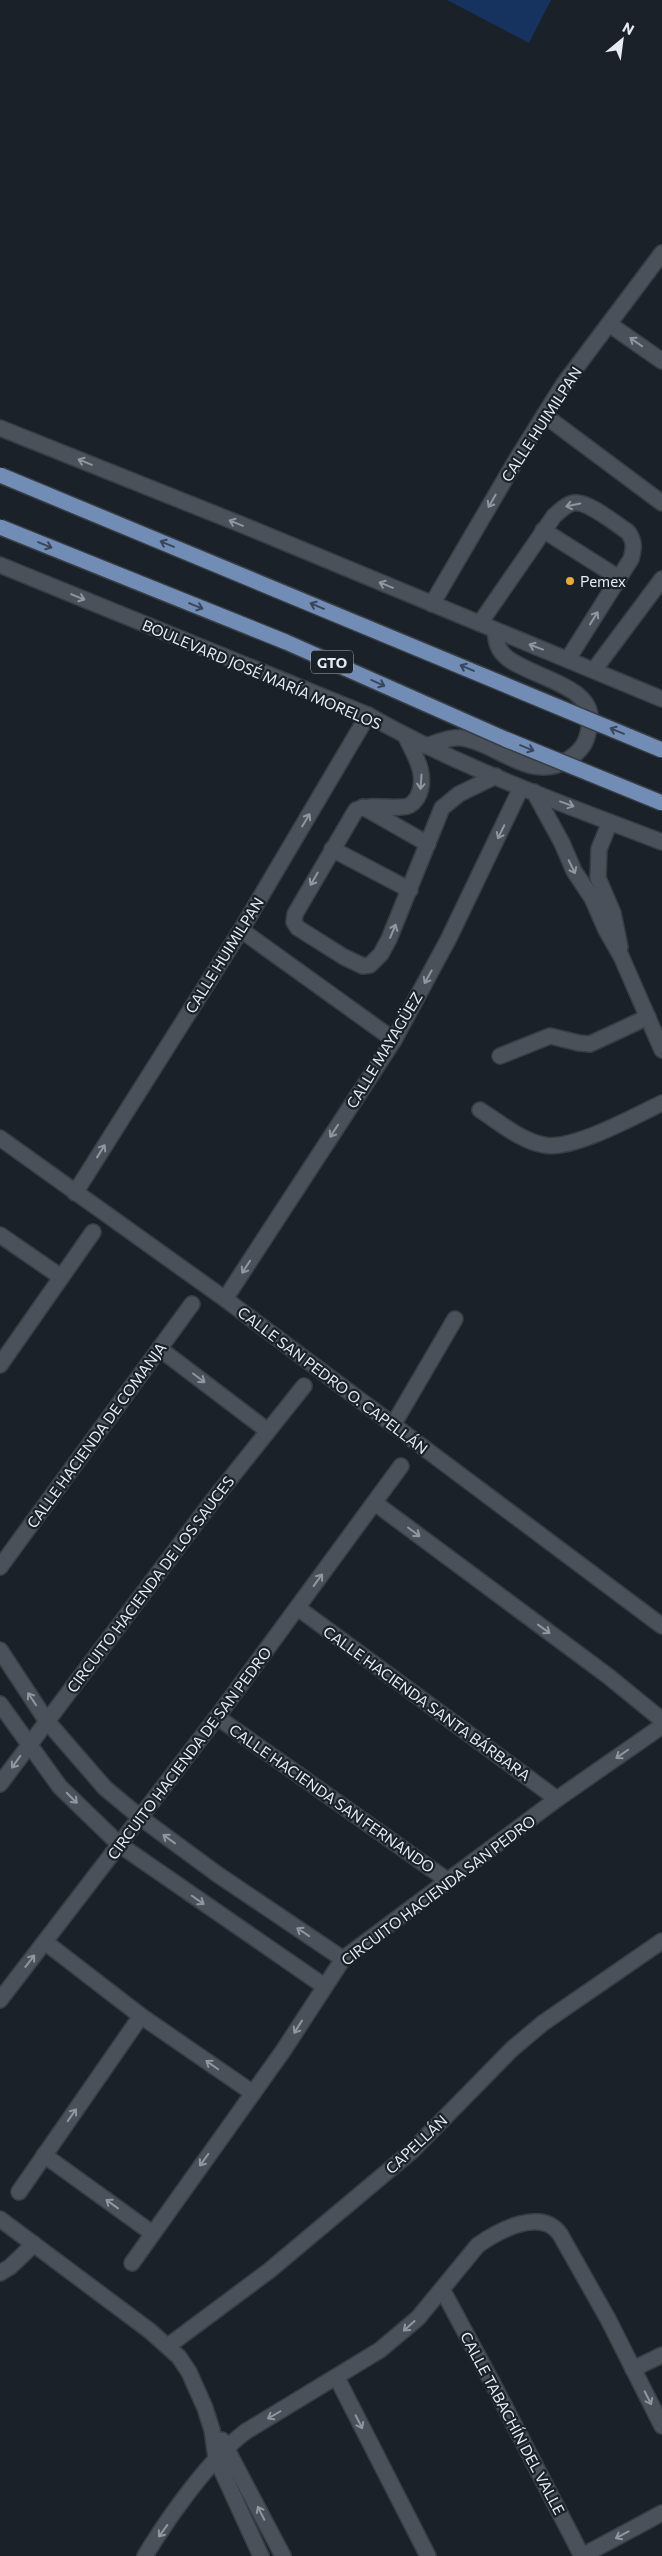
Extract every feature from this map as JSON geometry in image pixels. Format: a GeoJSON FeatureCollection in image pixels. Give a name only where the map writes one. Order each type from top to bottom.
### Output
{"type":"FeatureCollection","features":[{"type":"Feature","properties":{"kind":"main road"},"geometry":{"type":"LineString","coordinates":[[0,475],[662,750]]}},
{"type":"Feature","properties":{"kind":"main road","name":"GTO"},"geometry":{"type":"LineString","coordinates":[[0,527],[286,642],[505,739],[662,803]]}},
{"type":"Feature","properties":{"kind":"street","name":"CALLE HUIMILPAN"},"geometry":{"type":"LineString","coordinates":[[432,604],[544,415],[609,324],[659,262]]}},
{"type":"Feature","properties":{"kind":"street"},"geometry":{"type":"LineString","coordinates":[[609,324],[662,361]]}},
{"type":"Feature","properties":{"kind":"street"},"geometry":{"type":"LineString","coordinates":[[544,415],[662,503]]}},
{"type":"Feature","properties":{"kind":"street"},"geometry":{"type":"LineString","coordinates":[[0,428],[662,699]]}},
{"type":"Feature","properties":{"kind":"street"},"geometry":{"type":"LineString","coordinates":[[480,623],[543,530],[565,506],[574,502],[584,503],[628,532],[633,539],[634,548],[631,559],[568,659]]}},
{"type":"Feature","properties":{"kind":"street"},"geometry":{"type":"LineString","coordinates":[[543,530],[619,578]]}},
{"type":"Feature","properties":{"kind":"street","name":"BOULEVARD JOSÉ MARÍA MORELOS"},"geometry":{"type":"LineString","coordinates":[[0,565],[368,716],[406,737],[528,790],[662,842]]}},
{"type":"Feature","properties":{"kind":"street"},"geometry":{"type":"LineString","coordinates":[[594,670],[662,579]]}},
{"type":"Feature","properties":{"kind":"street"},"geometry":{"type":"LineString","coordinates":[[426,746],[451,738],[466,738],[532,767],[558,766],[580,752],[588,739],[591,715],[583,701],[566,686],[519,666],[504,655],[496,644],[495,631]]}},
{"type":"Feature","properties":{"kind":"street","name":"CALLE HUIMILPAN"},"geometry":{"type":"LineString","coordinates":[[75,1193],[240,930],[368,716]]}},
{"type":"Feature","properties":{"kind":"street"},"geometry":{"type":"LineString","coordinates":[[406,737],[421,770],[422,784],[416,800],[411,805],[403,807],[363,808],[356,810],[296,909],[294,922],[298,928],[344,957],[363,966],[375,962],[389,939],[410,890],[436,819],[448,801],[496,776]]}},
{"type":"Feature","properties":{"kind":"street"},"geometry":{"type":"LineString","coordinates":[[528,790],[562,843],[574,871],[592,898],[606,930],[622,956],[662,1050]]}},
{"type":"Feature","properties":{"kind":"street","name":"CALLE MAYAGÜEZ"},"geometry":{"type":"LineString","coordinates":[[225,1299],[394,1040],[528,790]]}},
{"type":"Feature","properties":{"kind":"street"},"geometry":{"type":"LineString","coordinates":[[363,808],[428,844]]}},
{"type":"Feature","properties":{"kind":"street"},"geometry":{"type":"LineString","coordinates":[[610,822],[599,849],[598,878],[613,913],[622,956]]}},
{"type":"Feature","properties":{"kind":"street"},"geometry":{"type":"LineString","coordinates":[[332,849],[410,890]]}},
{"type":"Feature","properties":{"kind":"street"},"geometry":{"type":"LineString","coordinates":[[240,930],[394,1040]]}},
{"type":"Feature","properties":{"kind":"street"},"geometry":{"type":"LineString","coordinates":[[500,1056],[550,1036],[579,1044],[590,1044],[648,1016]]}},
{"type":"Feature","properties":{"kind":"street"},"geometry":{"type":"LineString","coordinates":[[480,1110],[528,1140],[544,1145],[559,1146],[575,1142],[662,1103]]}},
{"type":"Feature","properties":{"kind":"street","name":"CALLE SAN PEDRO O. CAPELLÁN"},"geometry":{"type":"LineString","coordinates":[[0,1138],[225,1299],[662,1626]]}},
{"type":"Feature","properties":{"kind":"street"},"geometry":{"type":"LineString","coordinates":[[0,1365],[93,1232]]}},
{"type":"Feature","properties":{"kind":"street"},"geometry":{"type":"LineString","coordinates":[[0,1235],[61,1277]]}},
{"type":"Feature","properties":{"kind":"street","name":"CALLE HACIENDA DE COMANJA"},"geometry":{"type":"LineString","coordinates":[[0,1567],[192,1304]]}},
{"type":"Feature","properties":{"kind":"street"},"geometry":{"type":"LineString","coordinates":[[393,1425],[455,1320]]}},
{"type":"Feature","properties":{"kind":"street"},"geometry":{"type":"LineString","coordinates":[[160,1348],[268,1431]]}},
{"type":"Feature","properties":{"kind":"street","name":"CIRCUITO HACIENDA DE LOS SAUCES"},"geometry":{"type":"LineString","coordinates":[[0,1784],[46,1720],[304,1386]]}},
{"type":"Feature","properties":{"kind":"street","name":"CIRCUITO HACIENDA DE SAN PEDRO"},"geometry":{"type":"LineString","coordinates":[[0,2000],[141,1818],[402,1466]]}},
{"type":"Feature","properties":{"kind":"street"},"geometry":{"type":"LineString","coordinates":[[375,1503],[608,1676],[662,1720]]}},
{"type":"Feature","properties":{"kind":"street","name":"CALLE HACIENDA SANTA BÁRBARA"},"geometry":{"type":"LineString","coordinates":[[298,1608],[557,1799]]}},
{"type":"Feature","properties":{"kind":"street"},"geometry":{"type":"LineString","coordinates":[[0,1650],[46,1720],[105,1788],[141,1818],[217,1874],[343,1959]]}},
{"type":"Feature","properties":{"kind":"street"},"geometry":{"type":"LineString","coordinates":[[0,1704],[60,1787],[120,1845],[324,1986]]}},
{"type":"Feature","properties":{"kind":"street","name":"CALLE HACIENDA SAN FERNANDO"},"geometry":{"type":"LineString","coordinates":[[217,1717],[447,1880]]}},
{"type":"Feature","properties":{"kind":"street","name":"CIRCUITO HACIENDA SAN PEDRO"},"geometry":{"type":"LineString","coordinates":[[132,2263],[253,2093],[343,1959],[557,1799],[662,1726]]}},
{"type":"Feature","properties":{"kind":"street","name":"CAPELLÁN"},"geometry":{"type":"LineString","coordinates":[[168,2346],[270,2270],[413,2150],[512,2049],[543,2023],[662,1941]]}},
{"type":"Feature","properties":{"kind":"street"},"geometry":{"type":"LineString","coordinates":[[45,1942],[141,2016],[253,2093]]}},
{"type":"Feature","properties":{"kind":"street"},"geometry":{"type":"LineString","coordinates":[[18,2192],[141,2016]]}},
{"type":"Feature","properties":{"kind":"street"},"geometry":{"type":"LineString","coordinates":[[44,2155],[152,2233]]}},
{"type":"Feature","properties":{"kind":"street"},"geometry":{"type":"LineString","coordinates":[[0,2219],[168,2346],[189,2372],[205,2408],[212,2430],[216,2458],[261,2556]]}},
{"type":"Feature","properties":{"kind":"street"},"geometry":{"type":"LineString","coordinates":[[145,2556],[216,2458],[227,2446],[261,2422],[337,2378],[380,2350],[418,2318],[443,2291],[467,2257],[490,2237],[521,2224],[536,2221],[556,2228],[570,2249],[662,2426]]}},
{"type":"Feature","properties":{"kind":"street"},"geometry":{"type":"LineString","coordinates":[[0,2273],[10,2267],[34,2244]]}},
{"type":"Feature","properties":{"kind":"street","name":"CALLE TABACHÍN DEL VALLE"},"geometry":{"type":"LineString","coordinates":[[443,2291],[582,2556]]}},
{"type":"Feature","properties":{"kind":"street"},"geometry":{"type":"LineString","coordinates":[[633,2369],[662,2356]]}},
{"type":"Feature","properties":{"kind":"street"},"geometry":{"type":"LineString","coordinates":[[337,2378],[428,2556]]}},
{"type":"Feature","properties":{"kind":"street"},"geometry":{"type":"LineString","coordinates":[[212,2430],[227,2446],[283,2556]]}},
{"type":"Feature","properties":{"kind":"street"},"geometry":{"type":"LineString","coordinates":[[582,2556],[662,2513]]}},
{"type":"Feature","properties":{"kind":"shaded area"},"geometry":{"type":"Polygon","coordinates":[[[447,0],[551,0],[529,43],[447,0]]]}},
{"type":"Feature","properties":{"kind":"place","name":"Pemex"},"geometry":{"type":"Point","coordinates":[570,581]}}]}
